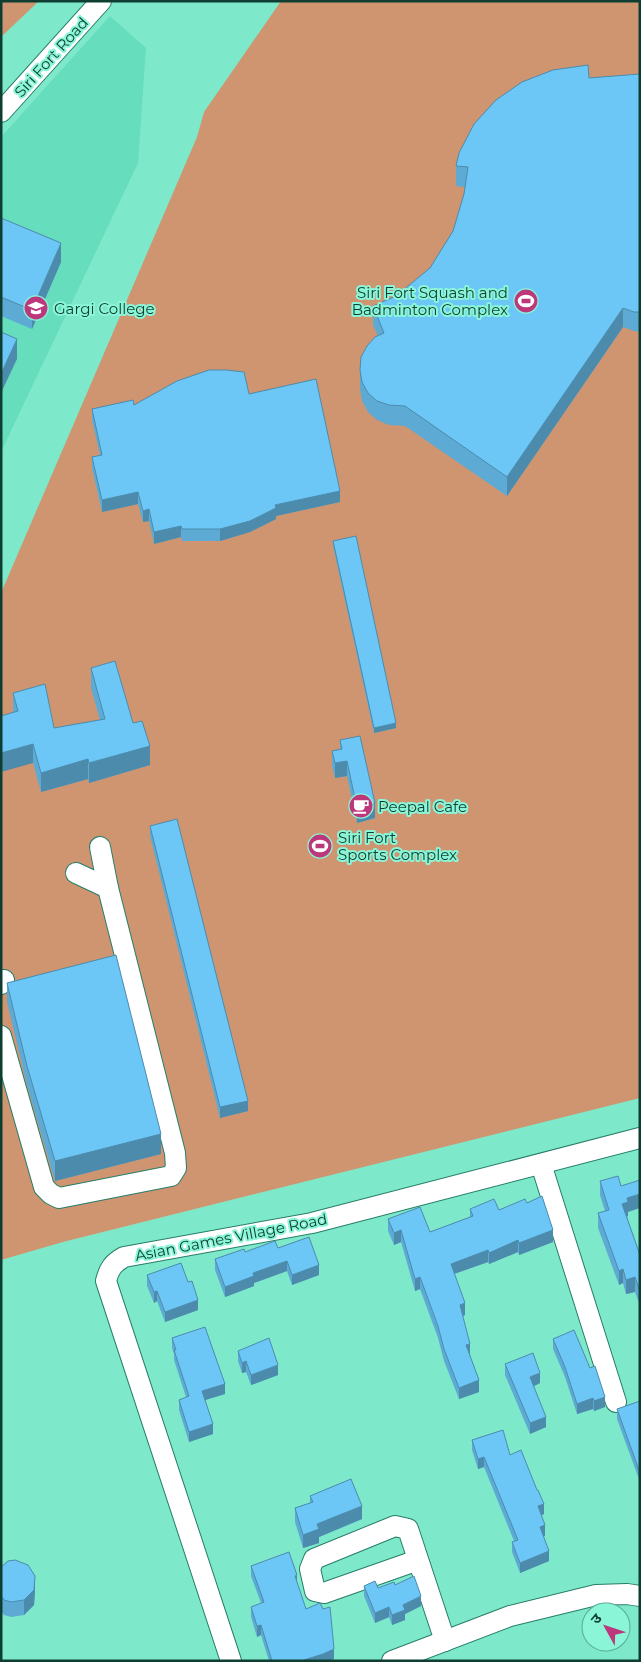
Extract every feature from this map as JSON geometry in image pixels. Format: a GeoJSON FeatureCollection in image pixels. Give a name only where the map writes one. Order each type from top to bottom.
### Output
{"type":"FeatureCollection","features":[{"type":"Feature","properties":{"kind":"street","name":"Siri Fort Road"},"geometry":{"type":"LineString","coordinates":[[1,94],[85,1]]}},
{"type":"Feature","properties":{"kind":"street","name":"Siri Fort Road"},"geometry":{"type":"LineString","coordinates":[[1,112],[101,1]]}},
{"type":"Feature","properties":{"kind":"street"},"geometry":{"type":"LineString","coordinates":[[1,1036],[44,1187],[51,1194],[59,1198],[171,1176],[176,1168],[175,1153],[108,888],[100,847]]}},
{"type":"Feature","properties":{"kind":"street"},"geometry":{"type":"LineString","coordinates":[[76,873],[108,888]]}},
{"type":"Feature","properties":{"kind":"street","name":"Asian Games Village Road"},"geometry":{"type":"LineString","coordinates":[[231,1661],[106,1281],[109,1270],[124,1257],[312,1223],[640,1138]]}},
{"type":"Feature","properties":{"kind":"street"},"geometry":{"type":"LineString","coordinates":[[540,1164],[616,1402]]}},
{"type":"Feature","properties":{"kind":"street"},"geometry":{"type":"LineString","coordinates":[[418,1560],[324,1594],[315,1591],[310,1569],[314,1559],[395,1526],[408,1529],[445,1642]]}},
{"type":"Feature","properties":{"kind":"street"},"geometry":{"type":"LineString","coordinates":[[392,1661],[510,1616],[596,1595],[627,1594],[640,1596]]}},
{"type":"Feature","properties":{"kind":"shaded area"},"geometry":{"type":"Polygon","coordinates":[[[1,1],[38,1],[38,2],[1,37],[1,1]]]}},
{"type":"Feature","properties":{"kind":"shaded area","name":"Siri Fort Sports Complex"},"geometry":{"type":"Polygon","coordinates":[[[281,1],[640,1],[640,1098],[63,1242],[1,1260],[1,593],[197,137],[204,112],[281,1]]]}},
{"type":"Feature","properties":{"kind":"shaded area","name":"Gargi College"},"geometry":{"type":"Polygon","coordinates":[[[110,16],[146,48],[138,163],[1,452],[1,137],[110,16]]]}},
{"type":"Feature","properties":{"kind":"building","name":"Siri Fort Squash and Badminton Complex"},"geometry":{"type":"Polygon","coordinates":[[[588,65],[589,78],[640,74],[640,312],[623,308],[507,477],[405,406],[389,405],[377,401],[368,393],[362,382],[360,370],[361,357],[375,337],[384,333],[373,306],[396,296],[430,268],[453,231],[464,194],[468,167],[456,166],[459,153],[474,124],[496,100],[522,82],[553,70],[588,65]]]}},
{"type":"Feature","properties":{"kind":"building"},"geometry":{"type":"Polygon","coordinates":[[[1,218],[61,243],[32,310],[1,297],[1,218]]]}},
{"type":"Feature","properties":{"kind":"building"},"geometry":{"type":"Polygon","coordinates":[[[1,332],[17,339],[1,374],[1,332]]]}},
{"type":"Feature","properties":{"kind":"building"},"geometry":{"type":"Polygon","coordinates":[[[209,370],[244,372],[249,394],[316,379],[340,491],[275,505],[276,508],[250,521],[220,529],[182,529],[181,526],[154,532],[149,509],[143,511],[138,492],[102,500],[92,457],[102,455],[92,409],[133,400],[134,405],[177,381],[209,370]]]}},
{"type":"Feature","properties":{"kind":"building"},"geometry":{"type":"Polygon","coordinates":[[[356,536],[396,723],[374,728],[333,541],[356,536]]]}},
{"type":"Feature","properties":{"kind":"building"},"geometry":{"type":"Polygon","coordinates":[[[115,661],[133,723],[142,721],[150,746],[89,763],[88,759],[41,773],[33,744],[1,753],[1,716],[18,711],[13,693],[45,684],[54,728],[105,719],[91,668],[115,661]]]}},
{"type":"Feature","properties":{"kind":"building"},"geometry":{"type":"Polygon","coordinates":[[[360,736],[375,803],[357,808],[347,761],[335,763],[332,751],[342,749],[340,740],[360,736]]]}},
{"type":"Feature","properties":{"kind":"building"},"geometry":{"type":"Polygon","coordinates":[[[177,819],[248,1101],[220,1107],[150,826],[177,819]]]}},
{"type":"Feature","properties":{"kind":"building"},"geometry":{"type":"Polygon","coordinates":[[[116,955],[161,1134],[55,1161],[27,1066],[7,983],[116,955]]]}},
{"type":"Feature","properties":{"kind":"building"},"geometry":{"type":"Polygon","coordinates":[[[618,1176],[621,1186],[640,1180],[640,1194],[627,1198],[628,1202],[622,1204],[640,1255],[640,1292],[635,1277],[626,1280],[623,1269],[619,1271],[598,1213],[609,1210],[600,1181],[618,1176]]]}},
{"type":"Feature","properties":{"kind":"building"},"geometry":{"type":"Polygon","coordinates":[[[542,1196],[553,1230],[519,1243],[518,1240],[489,1253],[488,1250],[451,1264],[465,1303],[460,1305],[470,1344],[466,1345],[479,1380],[459,1388],[420,1277],[415,1279],[401,1230],[394,1233],[388,1219],[420,1207],[430,1232],[473,1216],[470,1209],[494,1199],[499,1210],[525,1199],[527,1203],[542,1196]]]}},
{"type":"Feature","properties":{"kind":"building"},"geometry":{"type":"Polygon","coordinates":[[[309,1237],[319,1265],[292,1275],[287,1261],[253,1273],[254,1276],[225,1287],[215,1259],[244,1249],[245,1252],[275,1241],[278,1248],[309,1237]]]}},
{"type":"Feature","properties":{"kind":"building"},"geometry":{"type":"Polygon","coordinates":[[[181,1263],[188,1282],[192,1281],[198,1300],[165,1312],[157,1291],[154,1292],[147,1275],[181,1263]]]}},
{"type":"Feature","properties":{"kind":"building"},"geometry":{"type":"Polygon","coordinates":[[[205,1327],[225,1384],[202,1391],[213,1424],[189,1432],[179,1400],[189,1396],[172,1338],[205,1327]]]}},
{"type":"Feature","properties":{"kind":"building"},"geometry":{"type":"Polygon","coordinates":[[[574,1330],[590,1368],[595,1366],[605,1397],[594,1401],[593,1398],[577,1404],[565,1367],[553,1339],[574,1330]]]}},
{"type":"Feature","properties":{"kind":"building"},"geometry":{"type":"Polygon","coordinates":[[[269,1338],[278,1365],[251,1375],[246,1361],[242,1363],[238,1351],[269,1338]]]}},
{"type":"Feature","properties":{"kind":"building"},"geometry":{"type":"Polygon","coordinates":[[[533,1353],[540,1373],[530,1377],[546,1417],[530,1423],[505,1364],[533,1353]]]}},
{"type":"Feature","properties":{"kind":"building"},"geometry":{"type":"Polygon","coordinates":[[[640,1401],[640,1473],[617,1409],[640,1401]]]}},
{"type":"Feature","properties":{"kind":"building"},"geometry":{"type":"Polygon","coordinates":[[[503,1430],[510,1455],[521,1450],[544,1504],[538,1506],[545,1525],[540,1527],[549,1551],[520,1563],[512,1542],[518,1540],[484,1457],[478,1459],[472,1440],[503,1430]]]}},
{"type":"Feature","properties":{"kind":"building"},"geometry":{"type":"Polygon","coordinates":[[[351,1479],[362,1506],[317,1524],[319,1529],[303,1535],[295,1508],[313,1502],[310,1496],[351,1479]]]}},
{"type":"Feature","properties":{"kind":"building"},"geometry":{"type":"Polygon","coordinates":[[[289,1552],[306,1609],[320,1603],[323,1609],[330,1607],[334,1649],[301,1661],[272,1661],[261,1625],[257,1626],[251,1607],[264,1602],[251,1566],[289,1552]]]}},
{"type":"Feature","properties":{"kind":"building"},"geometry":{"type":"Polygon","coordinates":[[[15,1560],[28,1565],[35,1576],[34,1590],[24,1600],[11,1602],[4,1600],[1,1596],[1,1567],[8,1561],[15,1560]]]}},
{"type":"Feature","properties":{"kind":"building"},"geometry":{"type":"Polygon","coordinates":[[[414,1576],[421,1596],[403,1605],[405,1610],[392,1615],[389,1607],[375,1613],[364,1586],[375,1581],[378,1588],[394,1582],[395,1585],[414,1576]]]}},
{"type":"Feature","properties":{"kind":"place","name":"Siri Fort Squash and Badminton Complex"},"geometry":{"type":"Point","coordinates":[526,301]}},
{"type":"Feature","properties":{"kind":"place","name":"Gargi College"},"geometry":{"type":"Point","coordinates":[36,308]}},
{"type":"Feature","properties":{"kind":"place","name":"Peepal Cafe"},"geometry":{"type":"Point","coordinates":[361,806]}},
{"type":"Feature","properties":{"kind":"place","name":"Siri Fort Sports Complex"},"geometry":{"type":"Point","coordinates":[320,846]}}]}
